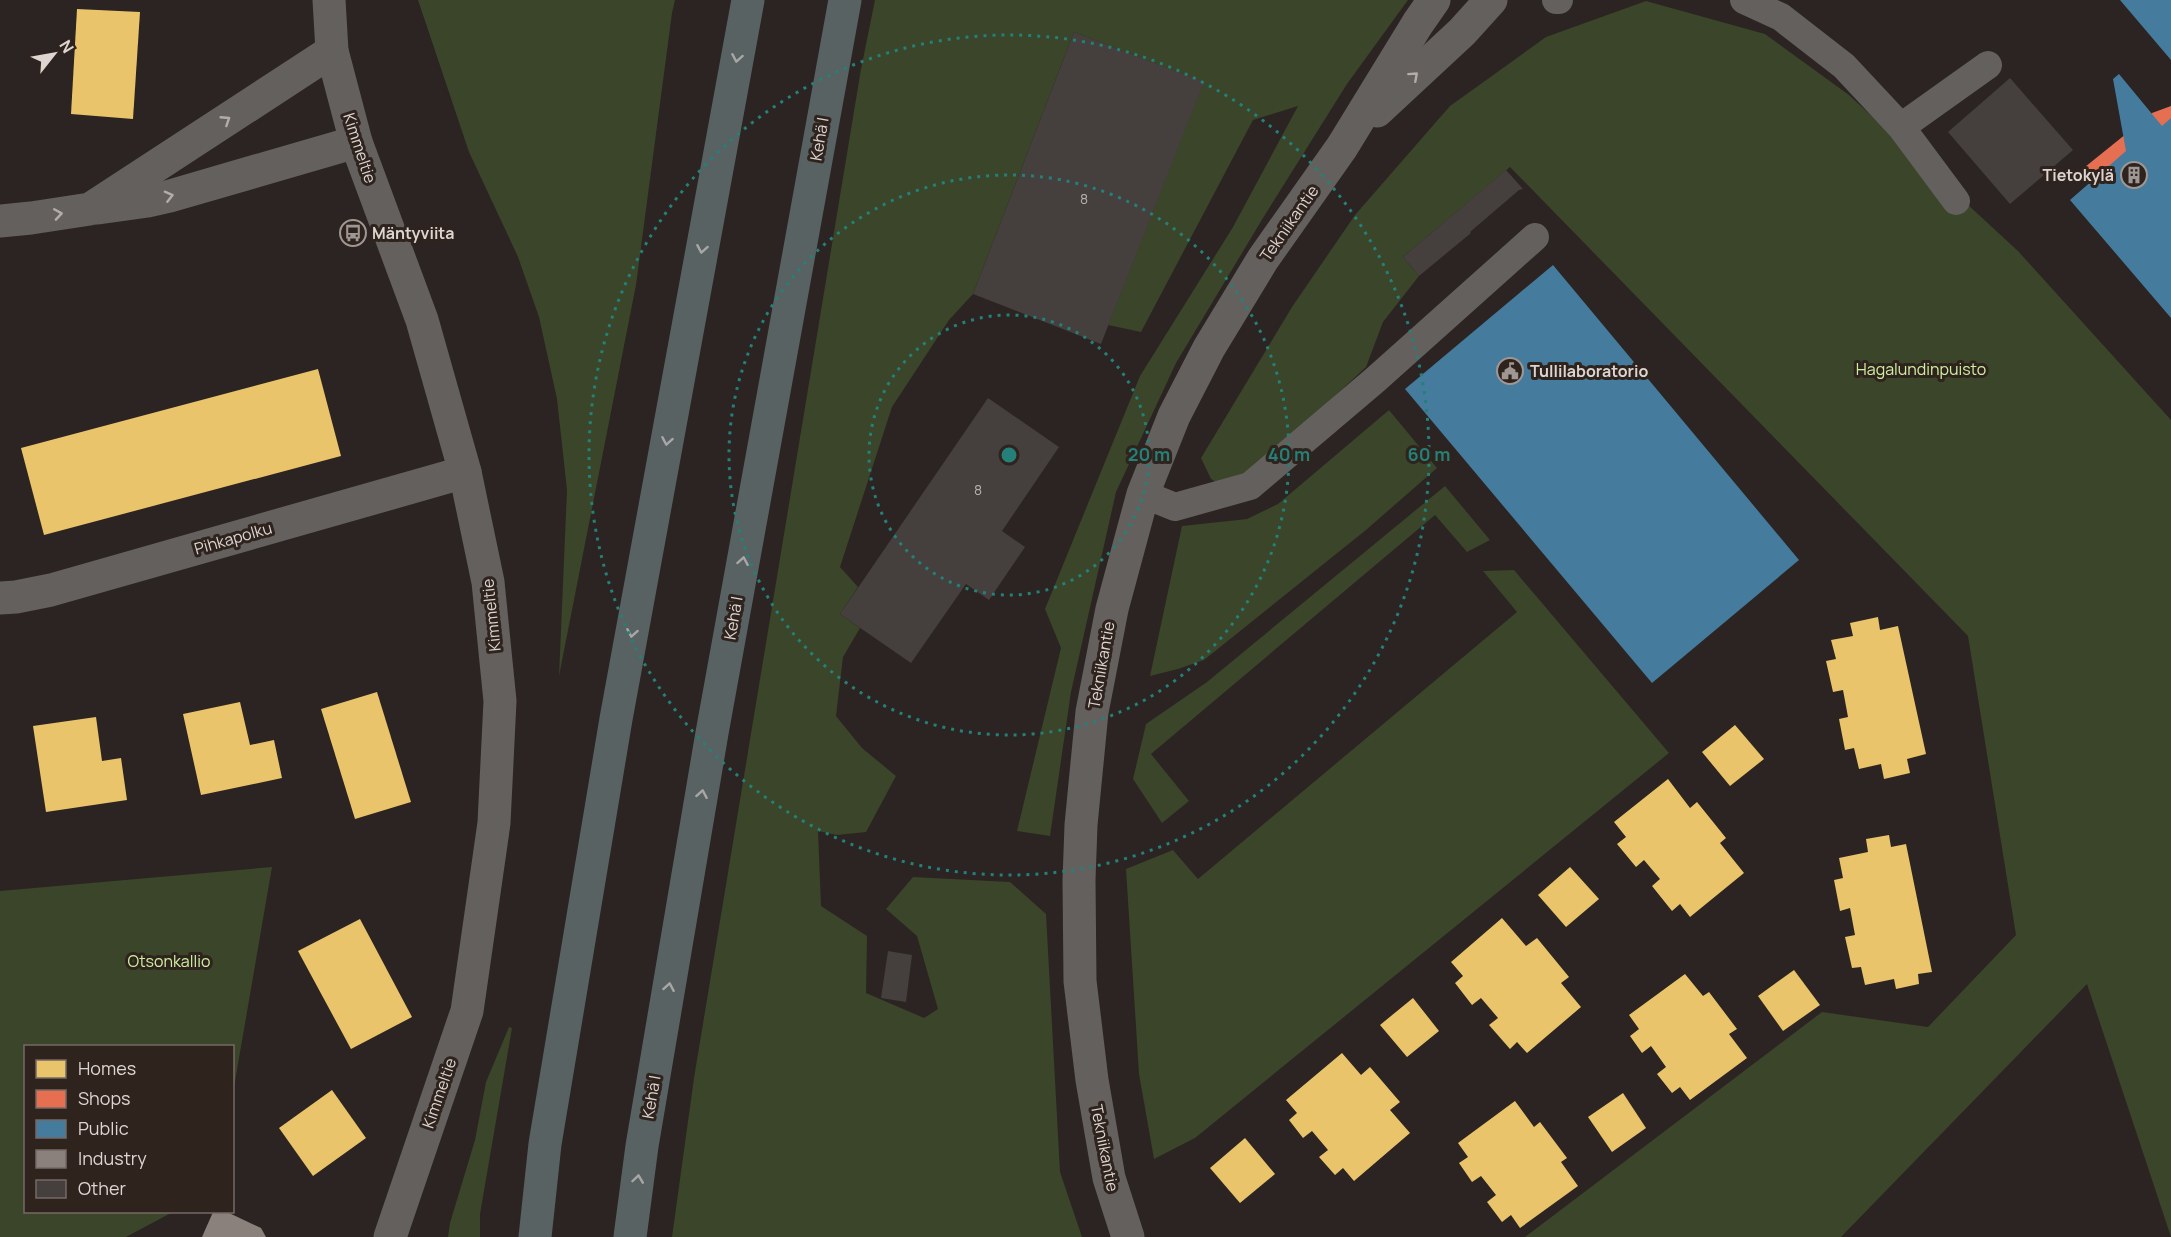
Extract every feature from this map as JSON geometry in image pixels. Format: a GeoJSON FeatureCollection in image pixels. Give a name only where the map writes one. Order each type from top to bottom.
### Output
{"type":"FeatureCollection","features":[{"type":"Feature","properties":{"kind":"highway"},"geometry":{"type":"LineString","coordinates":[[535,1237],[545,1144],[616,719],[748,0]]}},
{"type":"Feature","properties":{"kind":"highway","name":"Kehä I"},"geometry":{"type":"LineString","coordinates":[[630,1237],[642,1146],[712,734],[844,0]]}},
{"type":"Feature","properties":{"kind":"street","name":"Kimmeltie"},"geometry":{"type":"LineString","coordinates":[[329,0],[332,51],[356,142],[422,320],[465,472],[488,582],[500,701],[494,823],[467,1011],[390,1237]]}},
{"type":"Feature","properties":{"kind":"street","name":"Tekniikantie"},"geometry":{"type":"LineString","coordinates":[[1128,1237],[1109,1178],[1092,1080],[1080,981],[1081,825],[1092,712],[1112,609],[1143,494],[1174,416],[1209,348],[1263,259],[1342,147],[1434,0]]}},
{"type":"Feature","properties":{"kind":"street","name":"Tekniikantie"},"geometry":{"type":"LineString","coordinates":[[1342,147],[1386,100],[1462,32],[1491,0]]}},
{"type":"Feature","properties":{"kind":"street"},"geometry":{"type":"LineString","coordinates":[[90,209],[332,51]]}},
{"type":"Feature","properties":{"kind":"street"},"geometry":{"type":"LineString","coordinates":[[0,221],[148,201],[356,142]]}},
{"type":"Feature","properties":{"kind":"street","name":"Pihkapolku"},"geometry":{"type":"LineString","coordinates":[[0,598],[51,590],[465,472]]}},
{"type":"Feature","properties":{"kind":"lane"},"geometry":{"type":"LineString","coordinates":[[1744,0],[1781,17],[1844,66],[1901,127],[1956,201]]}},
{"type":"Feature","properties":{"kind":"lane"},"geometry":{"type":"LineString","coordinates":[[1901,127],[1988,66]]}},
{"type":"Feature","properties":{"kind":"lane"},"geometry":{"type":"LineString","coordinates":[[1143,494],[1175,507],[1250,486],[1375,380],[1535,237]]}},
{"type":"Feature","properties":{"kind":"green space"},"geometry":{"type":"Polygon","coordinates":[[[418,0],[675,0],[636,285],[559,676],[567,490],[557,399],[539,317],[518,257],[469,152],[418,0]]]}},
{"type":"Feature","properties":{"kind":"green space"},"geometry":{"type":"Polygon","coordinates":[[[875,0],[1408,0],[1347,84],[1176,363],[1116,492],[1071,692],[1050,836],[1017,831],[1061,648],[1045,609],[1140,376],[1233,227],[1298,106],[1253,120],[1141,332],[1108,325],[1203,82],[1074,32],[973,294],[949,320],[892,407],[840,567],[858,587],[840,614],[860,628],[843,657],[836,716],[862,748],[896,776],[866,832],[837,835],[818,831],[821,906],[867,936],[866,993],[924,1018],[938,1009],[917,936],[886,909],[913,877],[1010,882],[1046,914],[1060,1172],[1082,1237],[672,1237],[694,1078],[861,69],[875,0]]]}},
{"type":"Feature","properties":{"kind":"green space","name":"Hagalundinpuisto"},"geometry":{"type":"Polygon","coordinates":[[[1646,1],[1765,34],[1849,95],[2018,251],[2171,420],[2171,1237],[2087,984],[1841,1237],[1525,1237],[1822,1012],[1928,1027],[2016,935],[1968,636],[1510,167],[1403,257],[1419,276],[1383,322],[1366,367],[1254,471],[1219,484],[1211,479],[1201,458],[1292,307],[1355,215],[1450,106],[1546,37],[1646,1]]]}},
{"type":"Feature","properties":{"kind":"green space"},"geometry":{"type":"Polygon","coordinates":[[[1389,410],[1437,468],[1366,530],[1204,660],[1150,676],[1182,526],[1247,519],[1278,504],[1389,410]]]}},
{"type":"Feature","properties":{"kind":"green space"},"geometry":{"type":"Polygon","coordinates":[[[1445,486],[1490,540],[1467,552],[1435,515],[1151,754],[1189,801],[1162,823],[1133,779],[1146,724],[1207,682],[1445,486]]]}},
{"type":"Feature","properties":{"kind":"green space"},"geometry":{"type":"Polygon","coordinates":[[[1514,570],[1669,753],[1195,1138],[1154,1159],[1139,1074],[1126,869],[1173,850],[1198,879],[1517,612],[1483,571],[1514,570]]]}},
{"type":"Feature","properties":{"kind":"green space","name":"Otsonkallio"},"geometry":{"type":"Polygon","coordinates":[[[272,867],[234,1087],[234,1045],[24,1045],[24,1213],[171,1213],[126,1237],[0,1237],[0,891],[272,867]]]}},
{"type":"Feature","properties":{"kind":"green space"},"geometry":{"type":"Polygon","coordinates":[[[509,1027],[512,1028],[480,1214],[480,1237],[448,1237],[450,1223],[475,1140],[486,1082],[509,1027]]]}},
{"type":"Feature","properties":{"kind":"building: Homes"},"geometry":{"type":"Polygon","coordinates":[[[77,9],[140,12],[133,119],[71,114],[77,9]]]}},
{"type":"Feature","properties":{"kind":"building: Homes"},"geometry":{"type":"Polygon","coordinates":[[[318,369],[341,456],[44,535],[21,448],[318,369]]]}},
{"type":"Feature","properties":{"kind":"building: Homes"},"geometry":{"type":"Polygon","coordinates":[[[1878,617],[1880,630],[1898,626],[1926,754],[1907,759],[1910,773],[1884,779],[1881,764],[1859,769],[1854,748],[1845,750],[1839,719],[1848,717],[1843,690],[1833,692],[1826,661],[1836,659],[1831,640],[1853,636],[1850,623],[1878,617]]]}},
{"type":"Feature","properties":{"kind":"building: Homes"},"geometry":{"type":"Polygon","coordinates":[[[377,692],[411,802],[355,819],[321,709],[377,692]]]}},
{"type":"Feature","properties":{"kind":"building: Homes"},"geometry":{"type":"Polygon","coordinates":[[[240,702],[250,745],[274,740],[282,778],[201,795],[183,714],[240,702]]]}},
{"type":"Feature","properties":{"kind":"building: Homes"},"geometry":{"type":"Polygon","coordinates":[[[96,717],[102,761],[121,758],[127,800],[46,812],[33,726],[96,717]]]}},
{"type":"Feature","properties":{"kind":"building: Homes"},"geometry":{"type":"Polygon","coordinates":[[[1735,725],[1764,759],[1730,786],[1702,752],[1735,725]]]}},
{"type":"Feature","properties":{"kind":"building: Homes"},"geometry":{"type":"Polygon","coordinates":[[[1668,779],[1690,808],[1697,802],[1726,838],[1720,843],[1744,873],[1690,917],[1680,904],[1672,911],[1652,886],[1660,879],[1644,860],[1636,867],[1617,844],[1626,837],[1614,822],[1668,779]]]}},
{"type":"Feature","properties":{"kind":"building: Homes"},"geometry":{"type":"Polygon","coordinates":[[[1889,835],[1891,847],[1906,844],[1932,972],[1918,974],[1919,984],[1896,989],[1894,979],[1865,985],[1861,967],[1852,968],[1845,937],[1855,935],[1850,908],[1840,911],[1834,880],[1843,878],[1839,858],[1868,852],[1866,839],[1889,835]]]}},
{"type":"Feature","properties":{"kind":"building: Homes"},"geometry":{"type":"Polygon","coordinates":[[[1570,867],[1599,899],[1566,927],[1538,895],[1570,867]]]}},
{"type":"Feature","properties":{"kind":"building: Homes"},"geometry":{"type":"Polygon","coordinates":[[[1502,918],[1526,946],[1537,938],[1569,977],[1561,983],[1581,1007],[1527,1053],[1517,1042],[1510,1049],[1489,1025],[1498,1018],[1481,998],[1472,1005],[1455,983],[1463,976],[1451,962],[1502,918]]]}},
{"type":"Feature","properties":{"kind":"building: Homes"},"geometry":{"type":"Polygon","coordinates":[[[360,919],[412,1017],[351,1049],[298,951],[360,919]]]}},
{"type":"Feature","properties":{"kind":"building: Homes"},"geometry":{"type":"Polygon","coordinates":[[[1794,970],[1820,1005],[1783,1031],[1758,996],[1794,970]]]}},
{"type":"Feature","properties":{"kind":"building: Homes"},"geometry":{"type":"Polygon","coordinates":[[[1685,974],[1703,996],[1709,992],[1737,1029],[1729,1034],[1747,1058],[1690,1100],[1680,1087],[1672,1093],[1657,1074],[1666,1067],[1651,1046],[1642,1053],[1630,1036],[1639,1029],[1629,1015],[1685,974]]]}},
{"type":"Feature","properties":{"kind":"building: Homes"},"geometry":{"type":"Polygon","coordinates":[[[1413,998],[1439,1031],[1407,1057],[1380,1025],[1413,998]]]}},
{"type":"Feature","properties":{"kind":"building: Homes"},"geometry":{"type":"Polygon","coordinates":[[[1342,1053],[1361,1075],[1370,1067],[1400,1102],[1390,1110],[1410,1133],[1354,1181],[1343,1168],[1335,1175],[1319,1157],[1328,1150],[1312,1131],[1303,1138],[1289,1120],[1297,1113],[1286,1100],[1342,1053]]]}},
{"type":"Feature","properties":{"kind":"building: Homes"},"geometry":{"type":"Polygon","coordinates":[[[332,1090],[366,1138],[313,1176],[279,1128],[332,1090]]]}},
{"type":"Feature","properties":{"kind":"building: Homes"},"geometry":{"type":"Polygon","coordinates":[[[1623,1093],[1646,1128],[1612,1152],[1588,1117],[1623,1093]]]}},
{"type":"Feature","properties":{"kind":"building: Homes"},"geometry":{"type":"Polygon","coordinates":[[[1515,1101],[1534,1127],[1540,1122],[1567,1158],[1561,1162],[1578,1186],[1520,1228],[1511,1215],[1502,1222],[1487,1202],[1496,1195],[1481,1176],[1472,1182],[1459,1163],[1468,1157],[1458,1143],[1515,1101]]]}},
{"type":"Feature","properties":{"kind":"building: Homes"},"geometry":{"type":"Polygon","coordinates":[[[1245,1138],[1275,1174],[1240,1203],[1210,1168],[1245,1138]]]}},
{"type":"Feature","properties":{"kind":"building: Shops"},"geometry":{"type":"Polygon","coordinates":[[[2171,106],[2171,268],[2080,171],[2152,113],[2171,106]]]}},
{"type":"Feature","properties":{"kind":"building: Public"},"geometry":{"type":"Polygon","coordinates":[[[2120,0],[2171,0],[2171,60],[2120,0]]]}},
{"type":"Feature","properties":{"kind":"building: Public","name":"Tietokylä"},"geometry":{"type":"Polygon","coordinates":[[[2119,74],[2162,126],[2171,118],[2171,318],[2070,200],[2126,151],[2113,79],[2119,74]]]}},
{"type":"Feature","properties":{"kind":"building: Public"},"geometry":{"type":"Polygon","coordinates":[[[1553,265],[1799,560],[1652,683],[1405,389],[1553,265]]]}},
{"type":"Feature","properties":{"kind":"building: Industry"},"geometry":{"type":"Polygon","coordinates":[[[213,1213],[229,1213],[261,1228],[266,1237],[202,1237],[213,1213]]]}},
{"type":"Feature","properties":{"kind":"building: Other"},"geometry":{"type":"Polygon","coordinates":[[[1074,32],[1204,82],[1101,344],[973,294],[1074,32]]]}},
{"type":"Feature","properties":{"kind":"building: Other"},"geometry":{"type":"Polygon","coordinates":[[[2010,78],[2073,150],[2010,204],[1948,132],[2010,78]]]}},
{"type":"Feature","properties":{"kind":"building: Other"},"geometry":{"type":"Polygon","coordinates":[[[1506,170],[1523,189],[1419,276],[1403,257],[1506,170]]]}},
{"type":"Feature","properties":{"kind":"building: Other"},"geometry":{"type":"Polygon","coordinates":[[[988,398],[1059,447],[1002,531],[1025,547],[989,600],[966,584],[911,663],[840,614],[988,398]]]}},
{"type":"Feature","properties":{"kind":"building: Other"},"geometry":{"type":"Polygon","coordinates":[[[888,951],[912,955],[906,1002],[881,998],[888,951]]]}},
{"type":"Feature","properties":{"kind":"place","name":"Tietokylä"},"geometry":{"type":"Point","coordinates":[2134,175]}},
{"type":"Feature","properties":{"kind":"place","name":"Mäntyviita"},"geometry":{"type":"Point","coordinates":[353,233]}},
{"type":"Feature","properties":{"kind":"place","name":"Tullilaboratorio"},"geometry":{"type":"Point","coordinates":[1510,371]}}]}
